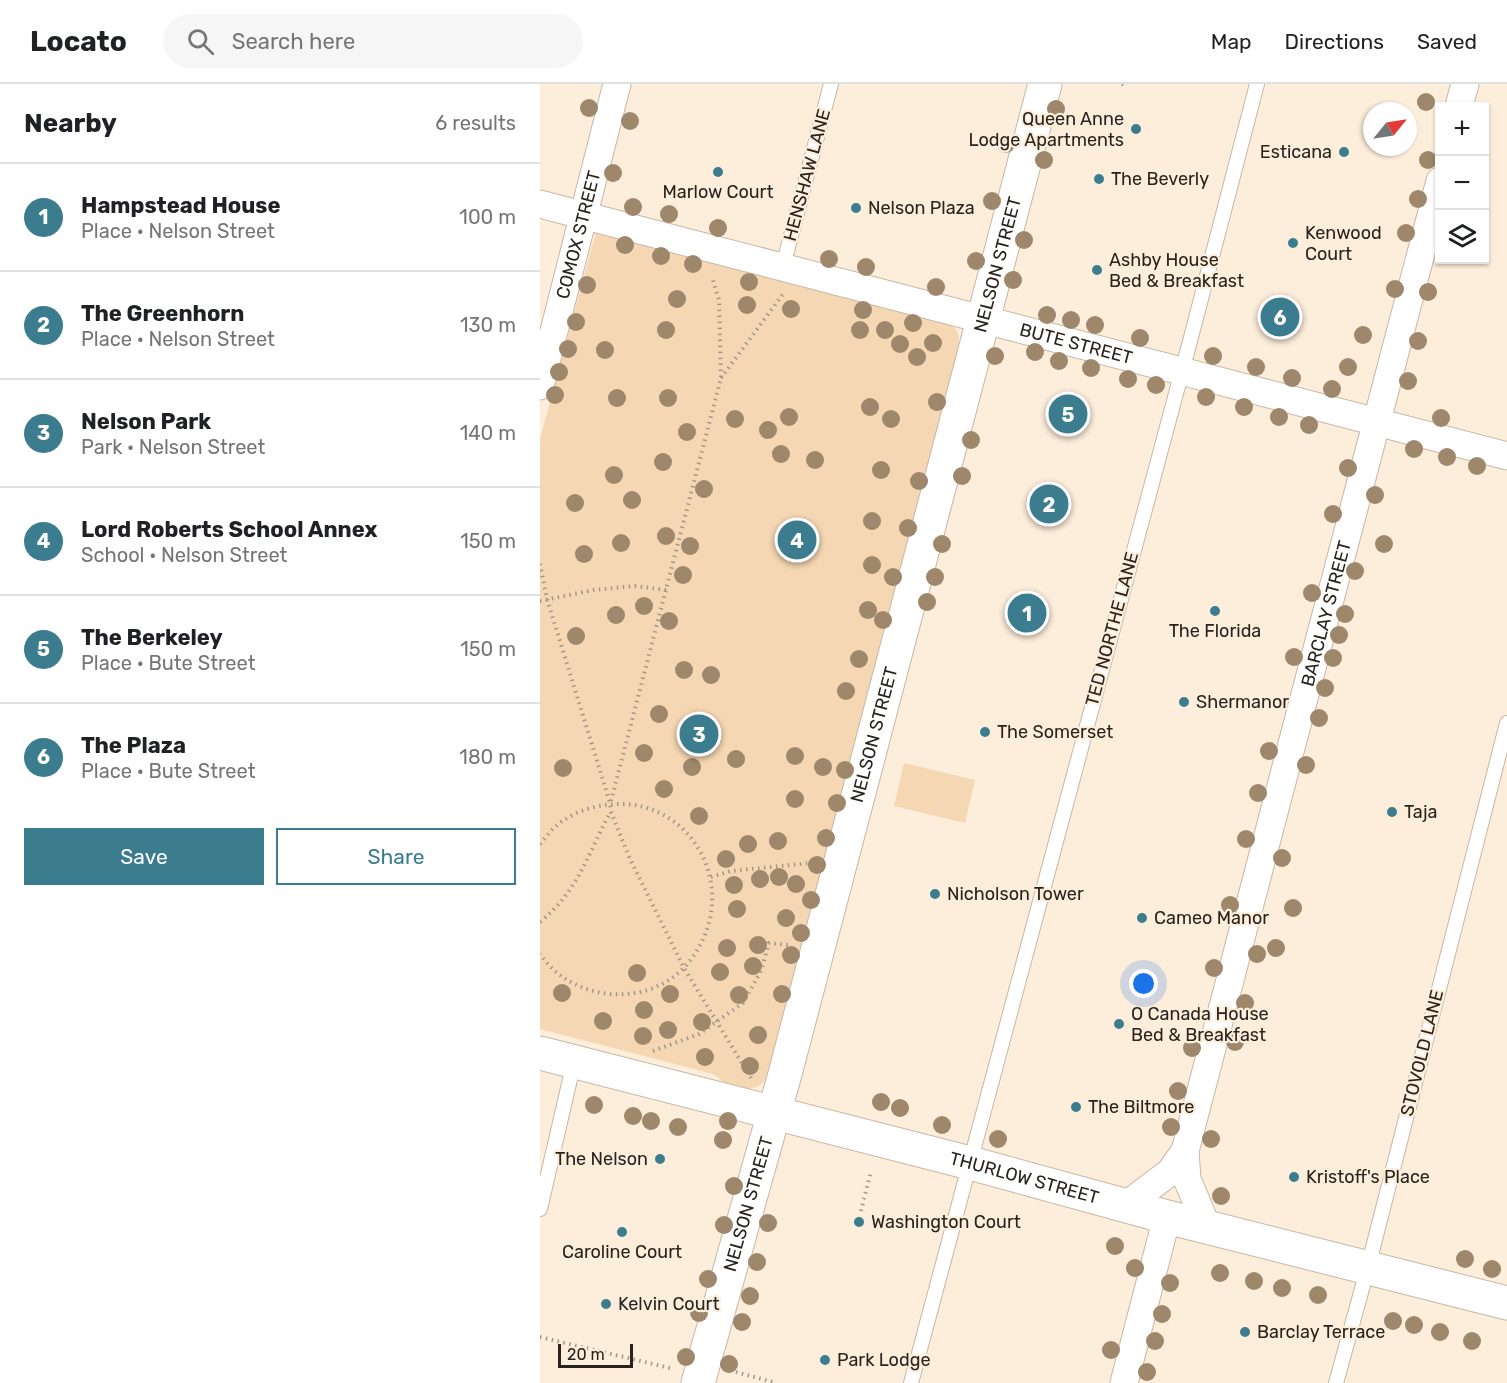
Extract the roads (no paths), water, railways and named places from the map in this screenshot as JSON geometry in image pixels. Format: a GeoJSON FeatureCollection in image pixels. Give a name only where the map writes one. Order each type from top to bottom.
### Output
{"type":"FeatureCollection","features":[{"type":"Feature","properties":{"kind":"street","name":"COMOX STREET"},"geometry":{"type":"LineString","coordinates":[[540,386],[617,84]]}},
{"type":"Feature","properties":{"kind":"street","name":"NELSON STREET"},"geometry":{"type":"LineString","coordinates":[[700,1379],[774,1114],[1045,84]]}},
{"type":"Feature","properties":{"kind":"street"},"geometry":{"type":"LineString","coordinates":[[1460,102],[1465,84]]}},
{"type":"Feature","properties":{"kind":"street","name":"BARCLAY STREET"},"geometry":{"type":"LineString","coordinates":[[1207,1227],[1187,1179],[1185,1151],[1435,200]]}},
{"type":"Feature","properties":{"kind":"street","name":"BUTE STREET"},"geometry":{"type":"LineString","coordinates":[[540,204],[1507,456]]}},
{"type":"Feature","properties":{"kind":"street","name":"THURLOW STREET"},"geometry":{"type":"LineString","coordinates":[[540,1053],[970,1163],[1167,1217],[1507,1303]]}},
{"type":"Feature","properties":{"kind":"street","name":"BARCLAY STREET"},"geometry":{"type":"LineString","coordinates":[[1125,1206],[1170,1172],[1185,1151]]}},
{"type":"Feature","properties":{"kind":"street"},"geometry":{"type":"LineString","coordinates":[[1124,1383],[1167,1217]]}},
{"type":"Feature","properties":{"kind":"lane","name":"HENSHAW LANE"},"geometry":{"type":"LineString","coordinates":[[783,266],[831,84]]}},
{"type":"Feature","properties":{"kind":"lane","name":"TED NORTHE LANE"},"geometry":{"type":"LineString","coordinates":[[911,1383],[1257,84]]}},
{"type":"Feature","properties":{"kind":"lane","name":"STOVOLD LANE"},"geometry":{"type":"LineString","coordinates":[[1336,1383],[1368,1267],[1507,723]]}},
{"type":"Feature","properties":{"kind":"lane"},"geometry":{"type":"LineString","coordinates":[[540,1209],[574,1061]]}},
{"type":"Feature","properties":{"kind":"place","name":"Queen Anne Lodge Apartments"},"geometry":{"type":"Point","coordinates":[1136,129]}},
{"type":"Feature","properties":{"kind":"place","name":"Esticana"},"geometry":{"type":"Point","coordinates":[1344,152]}},
{"type":"Feature","properties":{"kind":"place","name":"Marlow Court"},"geometry":{"type":"Point","coordinates":[718,172]}},
{"type":"Feature","properties":{"kind":"place","name":"The Beverly"},"geometry":{"type":"Point","coordinates":[1099,179]}},
{"type":"Feature","properties":{"kind":"place","name":"Nelson Plaza"},"geometry":{"type":"Point","coordinates":[856,208]}},
{"type":"Feature","properties":{"kind":"place","name":"Kenwood Court"},"geometry":{"type":"Point","coordinates":[1293,243]}},
{"type":"Feature","properties":{"kind":"place","name":"Ashby House Bed & Breakfast"},"geometry":{"type":"Point","coordinates":[1097,270]}},
{"type":"Feature","properties":{"kind":"place","name":"The Plaza"},"geometry":{"type":"Point","coordinates":[1280,317]}},
{"type":"Feature","properties":{"kind":"place","name":"The Berkeley"},"geometry":{"type":"Point","coordinates":[1068,414]}},
{"type":"Feature","properties":{"kind":"place","name":"The Greenhorn"},"geometry":{"type":"Point","coordinates":[1049,504]}},
{"type":"Feature","properties":{"kind":"place","name":"Lord Roberts School Annex"},"geometry":{"type":"Point","coordinates":[797,540]}},
{"type":"Feature","properties":{"kind":"place","name":"The Florida"},"geometry":{"type":"Point","coordinates":[1215,611]}},
{"type":"Feature","properties":{"kind":"place","name":"Hampstead House"},"geometry":{"type":"Point","coordinates":[1027,613]}},
{"type":"Feature","properties":{"kind":"place","name":"Shermanor"},"geometry":{"type":"Point","coordinates":[1184,702]}},
{"type":"Feature","properties":{"kind":"place","name":"The Somerset"},"geometry":{"type":"Point","coordinates":[985,732]}},
{"type":"Feature","properties":{"kind":"place","name":"Nelson Park"},"geometry":{"type":"Point","coordinates":[699,734]}},
{"type":"Feature","properties":{"kind":"place","name":"Taja"},"geometry":{"type":"Point","coordinates":[1392,812]}},
{"type":"Feature","properties":{"kind":"place","name":"Nicholson Tower"},"geometry":{"type":"Point","coordinates":[935,894]}},
{"type":"Feature","properties":{"kind":"place","name":"Cameo Manor"},"geometry":{"type":"Point","coordinates":[1142,918]}},
{"type":"Feature","properties":{"kind":"place","name":"O Canada House Bed & Breakfast"},"geometry":{"type":"Point","coordinates":[1119,1024]}},
{"type":"Feature","properties":{"kind":"place","name":"The Biltmore"},"geometry":{"type":"Point","coordinates":[1076,1107]}},
{"type":"Feature","properties":{"kind":"place","name":"The Nelson"},"geometry":{"type":"Point","coordinates":[660,1159]}},
{"type":"Feature","properties":{"kind":"place","name":"Kristoff's Place"},"geometry":{"type":"Point","coordinates":[1294,1177]}},
{"type":"Feature","properties":{"kind":"place","name":"Washington Court"},"geometry":{"type":"Point","coordinates":[859,1222]}},
{"type":"Feature","properties":{"kind":"place","name":"Caroline Court"},"geometry":{"type":"Point","coordinates":[622,1232]}},
{"type":"Feature","properties":{"kind":"place","name":"Kelvin Court"},"geometry":{"type":"Point","coordinates":[606,1304]}},
{"type":"Feature","properties":{"kind":"place","name":"Barclay Terrace"},"geometry":{"type":"Point","coordinates":[1245,1332]}},
{"type":"Feature","properties":{"kind":"place","name":"Park Lodge"},"geometry":{"type":"Point","coordinates":[825,1360]}}]}
